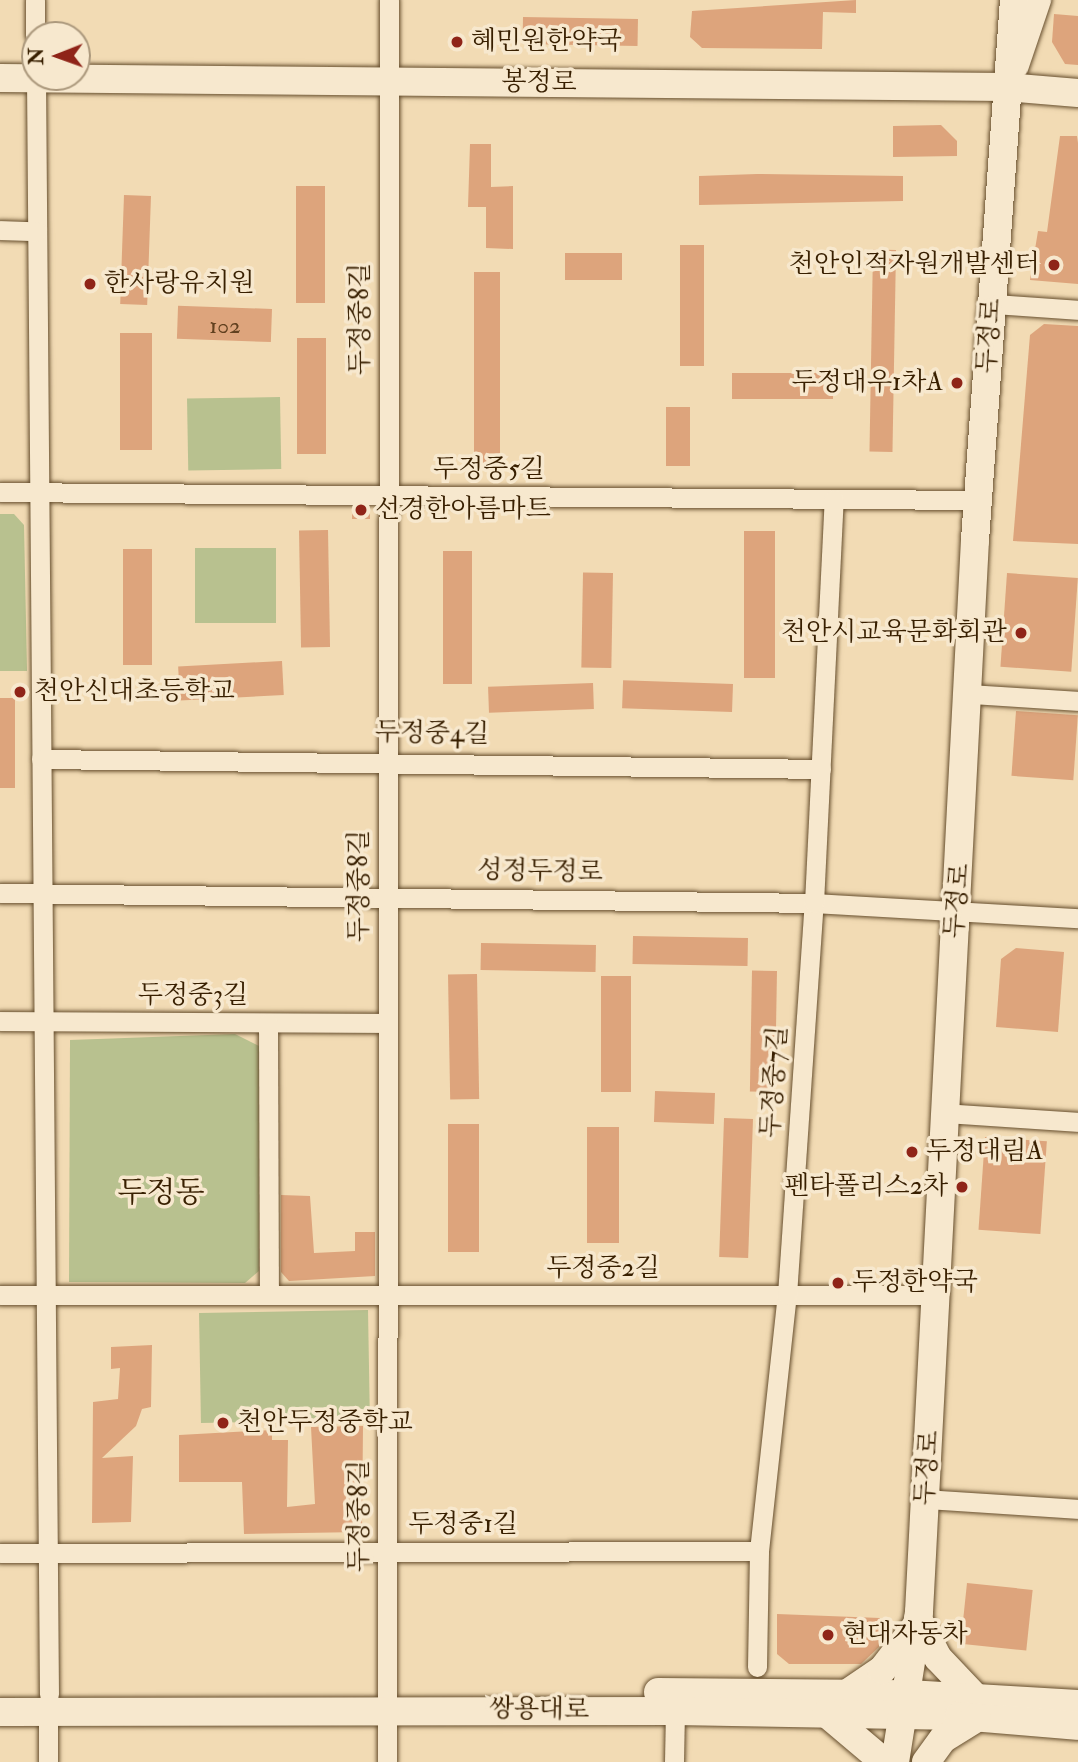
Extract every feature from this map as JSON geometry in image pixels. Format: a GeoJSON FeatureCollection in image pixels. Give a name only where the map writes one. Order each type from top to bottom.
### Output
{"type":"FeatureCollection","features":[{"type":"Feature","properties":{"kind":"street"},"geometry":{"type":"LineString","coordinates":[[35,0],[35,21]]}},
{"type":"Feature","properties":{"kind":"street","name":"두정중8길"},"geometry":{"type":"LineString","coordinates":[[387,1762],[385,1295],[389,0]]}},
{"type":"Feature","properties":{"kind":"street","name":"두정로"},"geometry":{"type":"LineString","coordinates":[[895,1762],[907,1705],[918,1619],[938,1295],[944,1112],[970,694],[978,500],[1014,0]]}},
{"type":"Feature","properties":{"kind":"street","name":"두정로"},"geometry":{"type":"LineString","coordinates":[[1006,87],[1037,0]]}},
{"type":"Feature","properties":{"kind":"street","name":"봉정로"},"geometry":{"type":"LineString","coordinates":[[0,78],[21,78]]}},
{"type":"Feature","properties":{"kind":"street","name":"봉정로"},"geometry":{"type":"LineString","coordinates":[[91,78],[1006,87],[1078,93]]}},
{"type":"Feature","properties":{"kind":"street"},"geometry":{"type":"LineString","coordinates":[[36,91],[48,1762]]}},
{"type":"Feature","properties":{"kind":"street"},"geometry":{"type":"LineString","coordinates":[[0,230],[37,231]]}},
{"type":"Feature","properties":{"kind":"street"},"geometry":{"type":"LineString","coordinates":[[993,303],[1078,310]]}},
{"type":"Feature","properties":{"kind":"street","name":"두정중5길"},"geometry":{"type":"LineString","coordinates":[[0,492],[978,500]]}},
{"type":"Feature","properties":{"kind":"street","name":"두정중7길"},"geometry":{"type":"LineString","coordinates":[[757,1667],[759,1551],[787,1295],[814,903],[834,499]]}},
{"type":"Feature","properties":{"kind":"street"},"geometry":{"type":"LineString","coordinates":[[970,694],[1078,701]]}},
{"type":"Feature","properties":{"kind":"street","name":"두정중4길"},"geometry":{"type":"LineString","coordinates":[[41,759],[386,759],[821,769]]}},
{"type":"Feature","properties":{"kind":"street","name":"성정두정로"},"geometry":{"type":"LineString","coordinates":[[0,893],[814,903],[1078,918]]}},
{"type":"Feature","properties":{"kind":"street","name":"두정중3길"},"geometry":{"type":"LineString","coordinates":[[0,1021],[386,1023]]}},
{"type":"Feature","properties":{"kind":"street"},"geometry":{"type":"LineString","coordinates":[[268,1023],[269,1295]]}},
{"type":"Feature","properties":{"kind":"street"},"geometry":{"type":"LineString","coordinates":[[944,1112],[1078,1122]]}},
{"type":"Feature","properties":{"kind":"street","name":"두정중2길"},"geometry":{"type":"LineString","coordinates":[[0,1294],[938,1295]]}},
{"type":"Feature","properties":{"kind":"street"},"geometry":{"type":"LineString","coordinates":[[925,1499],[1078,1509]]}},
{"type":"Feature","properties":{"kind":"street","name":"두정중1길"},"geometry":{"type":"LineString","coordinates":[[0,1553],[759,1551]]}},
{"type":"Feature","properties":{"kind":"street"},"geometry":{"type":"LineString","coordinates":[[849,1692],[892,1658],[918,1619],[938,1658],[976,1707],[943,1739],[926,1762]]}},
{"type":"Feature","properties":{"kind":"street","name":"쌍용대로"},"geometry":{"type":"LineString","coordinates":[[0,1712],[48,1703],[849,1692],[907,1705]]}},
{"type":"Feature","properties":{"kind":"street","name":"쌍용대로"},"geometry":{"type":"LineString","coordinates":[[0,1694],[48,1703]]}},
{"type":"Feature","properties":{"kind":"street","name":"쌍용대로"},"geometry":{"type":"LineString","coordinates":[[388,1700],[675,1711],[826,1713],[907,1705],[976,1707],[1078,1704]]}},
{"type":"Feature","properties":{"kind":"street","name":"두정로"},"geometry":{"type":"LineString","coordinates":[[907,1705],[913,1762]]}},
{"type":"Feature","properties":{"kind":"street","name":"쌍용대로"},"geometry":{"type":"LineString","coordinates":[[976,1707],[1078,1726]]}},
{"type":"Feature","properties":{"kind":"street"},"geometry":{"type":"LineString","coordinates":[[674,1762],[675,1711]]}},
{"type":"Feature","properties":{"kind":"street"},"geometry":{"type":"LineString","coordinates":[[826,1713],[884,1762]]}},
{"type":"Feature","properties":{"kind":"green space"},"geometry":{"type":"Polygon","coordinates":[[[280,397],[281,469],[188,471],[187,399],[280,397]]]}},
{"type":"Feature","properties":{"kind":"green space"},"geometry":{"type":"Polygon","coordinates":[[[0,514],[14,514],[24,525],[27,671],[0,671],[0,514]]]}},
{"type":"Feature","properties":{"kind":"green space"},"geometry":{"type":"Polygon","coordinates":[[[195,548],[276,548],[276,623],[195,623],[195,548]]]}},
{"type":"Feature","properties":{"kind":"green space"},"geometry":{"type":"Polygon","coordinates":[[[235,1034],[259,1046],[259,1271],[245,1283],[69,1282],[70,1040],[235,1034]]]}},
{"type":"Feature","properties":{"kind":"green space"},"geometry":{"type":"Polygon","coordinates":[[[368,1310],[370,1420],[201,1423],[199,1313],[368,1310]]]}},
{"type":"Feature","properties":{"kind":"building"},"geometry":{"type":"Polygon","coordinates":[[[856,0],[856,13],[823,12],[822,49],[702,48],[690,37],[692,11],[856,0]]]}},
{"type":"Feature","properties":{"kind":"building"},"geometry":{"type":"Polygon","coordinates":[[[1054,14],[1078,16],[1078,65],[1065,64],[1052,42],[1054,14]]]}},
{"type":"Feature","properties":{"kind":"building"},"geometry":{"type":"Polygon","coordinates":[[[523,17],[638,19],[638,46],[523,44],[523,17]]]}},
{"type":"Feature","properties":{"kind":"building"},"geometry":{"type":"Polygon","coordinates":[[[941,125],[957,141],[957,156],[893,157],[893,126],[941,125]]]}},
{"type":"Feature","properties":{"kind":"building"},"geometry":{"type":"Polygon","coordinates":[[[1060,136],[1077,136],[1078,143],[1078,284],[1030,280],[1038,231],[1047,232],[1060,136]]]}},
{"type":"Feature","properties":{"kind":"building"},"geometry":{"type":"Polygon","coordinates":[[[470,144],[491,144],[491,187],[513,186],[513,249],[486,248],[486,207],[468,207],[470,144]]]}},
{"type":"Feature","properties":{"kind":"building"},"geometry":{"type":"Polygon","coordinates":[[[699,176],[903,176],[903,201],[699,205],[699,176]]]}},
{"type":"Feature","properties":{"kind":"building"},"geometry":{"type":"Polygon","coordinates":[[[296,186],[325,186],[325,303],[296,303],[296,186]]]}},
{"type":"Feature","properties":{"kind":"building"},"geometry":{"type":"Polygon","coordinates":[[[124,195],[151,196],[147,305],[120,304],[124,195]]]}},
{"type":"Feature","properties":{"kind":"building"},"geometry":{"type":"Polygon","coordinates":[[[680,245],[704,245],[704,366],[680,366],[680,245]]]}},
{"type":"Feature","properties":{"kind":"building"},"geometry":{"type":"Polygon","coordinates":[[[873,250],[896,250],[892,452],[869,452],[873,250]]]}},
{"type":"Feature","properties":{"kind":"building"},"geometry":{"type":"Polygon","coordinates":[[[565,253],[622,253],[622,280],[565,280],[565,253]]]}},
{"type":"Feature","properties":{"kind":"building"},"geometry":{"type":"Polygon","coordinates":[[[474,272],[500,272],[500,468],[474,468],[474,272]]]}},
{"type":"Feature","properties":{"kind":"building"},"geometry":{"type":"Polygon","coordinates":[[[178,306],[272,309],[271,342],[177,339],[178,306]]]}},
{"type":"Feature","properties":{"kind":"building"},"geometry":{"type":"Polygon","coordinates":[[[1044,324],[1078,326],[1078,544],[1013,541],[1030,335],[1044,324]]]}},
{"type":"Feature","properties":{"kind":"building"},"geometry":{"type":"Polygon","coordinates":[[[120,333],[152,333],[152,450],[120,450],[120,333]]]}},
{"type":"Feature","properties":{"kind":"building"},"geometry":{"type":"Polygon","coordinates":[[[297,338],[326,338],[326,454],[297,454],[297,338]]]}},
{"type":"Feature","properties":{"kind":"building"},"geometry":{"type":"Polygon","coordinates":[[[732,373],[833,373],[833,399],[732,399],[732,373]]]}},
{"type":"Feature","properties":{"kind":"building"},"geometry":{"type":"Polygon","coordinates":[[[666,407],[690,407],[690,466],[666,466],[666,407]]]}},
{"type":"Feature","properties":{"kind":"building","name":"선경한아름마트"},"geometry":{"type":"Polygon","coordinates":[[[352,507],[370,507],[370,519],[352,519],[352,507]]]}},
{"type":"Feature","properties":{"kind":"building"},"geometry":{"type":"Polygon","coordinates":[[[328,530],[330,647],[301,647],[299,531],[328,530]]]}},
{"type":"Feature","properties":{"kind":"building"},"geometry":{"type":"Polygon","coordinates":[[[744,531],[775,531],[775,678],[744,678],[744,531]]]}},
{"type":"Feature","properties":{"kind":"building"},"geometry":{"type":"Polygon","coordinates":[[[123,549],[152,549],[152,665],[123,665],[123,549]]]}},
{"type":"Feature","properties":{"kind":"building"},"geometry":{"type":"Polygon","coordinates":[[[443,551],[472,551],[472,684],[443,684],[443,551]]]}},
{"type":"Feature","properties":{"kind":"building"},"geometry":{"type":"Polygon","coordinates":[[[583,572],[613,573],[611,668],[581,667],[583,572]]]}},
{"type":"Feature","properties":{"kind":"building"},"geometry":{"type":"Polygon","coordinates":[[[1007,573],[1078,578],[1071,672],[1000,667],[1007,573]]]}},
{"type":"Feature","properties":{"kind":"building"},"geometry":{"type":"Polygon","coordinates":[[[282,661],[284,695],[180,700],[178,666],[282,661]]]}},
{"type":"Feature","properties":{"kind":"building"},"geometry":{"type":"Polygon","coordinates":[[[623,680],[733,684],[732,712],[622,708],[623,680]]]}},
{"type":"Feature","properties":{"kind":"building"},"geometry":{"type":"Polygon","coordinates":[[[593,683],[594,709],[489,713],[488,687],[593,683]]]}},
{"type":"Feature","properties":{"kind":"building"},"geometry":{"type":"Polygon","coordinates":[[[0,698],[15,698],[15,788],[0,788],[0,698]]]}},
{"type":"Feature","properties":{"kind":"building"},"geometry":{"type":"Polygon","coordinates":[[[1016,711],[1078,715],[1073,780],[1011,776],[1016,711]]]}},
{"type":"Feature","properties":{"kind":"building"},"geometry":{"type":"Polygon","coordinates":[[[633,936],[748,938],[747,966],[633,964],[633,936]]]}},
{"type":"Feature","properties":{"kind":"building"},"geometry":{"type":"Polygon","coordinates":[[[481,943],[596,945],[596,972],[481,970],[481,943]]]}},
{"type":"Feature","properties":{"kind":"building"},"geometry":{"type":"Polygon","coordinates":[[[1016,948],[1064,952],[1058,1032],[996,1027],[1001,959],[1016,948]]]}},
{"type":"Feature","properties":{"kind":"building"},"geometry":{"type":"Polygon","coordinates":[[[752,971],[777,971],[775,1092],[750,1092],[752,971]]]}},
{"type":"Feature","properties":{"kind":"building"},"geometry":{"type":"Polygon","coordinates":[[[477,974],[479,1099],[450,1099],[448,975],[477,974]]]}},
{"type":"Feature","properties":{"kind":"building"},"geometry":{"type":"Polygon","coordinates":[[[601,976],[631,976],[631,1092],[601,1092],[601,976]]]}},
{"type":"Feature","properties":{"kind":"building"},"geometry":{"type":"Polygon","coordinates":[[[655,1091],[715,1093],[714,1124],[654,1122],[655,1091]]]}},
{"type":"Feature","properties":{"kind":"building"},"geometry":{"type":"Polygon","coordinates":[[[724,1118],[753,1119],[748,1258],[719,1257],[724,1118]]]}},
{"type":"Feature","properties":{"kind":"building"},"geometry":{"type":"Polygon","coordinates":[[[448,1124],[479,1124],[479,1252],[448,1252],[448,1124]]]}},
{"type":"Feature","properties":{"kind":"building"},"geometry":{"type":"Polygon","coordinates":[[[587,1127],[619,1127],[619,1243],[587,1243],[587,1127]]]}},
{"type":"Feature","properties":{"kind":"building"},"geometry":{"type":"Polygon","coordinates":[[[985,1137],[1047,1141],[1040,1234],[979,1230],[985,1137]]]}},
{"type":"Feature","properties":{"kind":"building"},"geometry":{"type":"Polygon","coordinates":[[[281,1195],[310,1196],[314,1253],[355,1251],[355,1232],[375,1232],[375,1276],[289,1281],[281,1272],[281,1195]]]}},
{"type":"Feature","properties":{"kind":"building"},"geometry":{"type":"Polygon","coordinates":[[[152,1345],[151,1407],[142,1409],[136,1426],[102,1458],[133,1456],[131,1522],[92,1523],[93,1402],[118,1399],[120,1368],[111,1369],[111,1347],[152,1345]]]}},
{"type":"Feature","properties":{"kind":"building"},"geometry":{"type":"Polygon","coordinates":[[[363,1426],[362,1532],[244,1534],[242,1482],[179,1482],[179,1435],[272,1430],[272,1440],[288,1440],[287,1507],[315,1504],[311,1427],[363,1426]]]}},
{"type":"Feature","properties":{"kind":"building"},"geometry":{"type":"Polygon","coordinates":[[[967,1583],[1033,1590],[1026,1651],[961,1644],[967,1583]]]}},
{"type":"Feature","properties":{"kind":"building","name":"현대자동차"},"geometry":{"type":"Polygon","coordinates":[[[777,1614],[880,1618],[879,1647],[861,1664],[789,1664],[777,1654],[777,1614]]]}},
{"type":"Feature","properties":{"kind":"place","name":"혜민원한약국"},"geometry":{"type":"Point","coordinates":[457,42]}},
{"type":"Feature","properties":{"kind":"place","name":"천안인적자원개발센터"},"geometry":{"type":"Point","coordinates":[1054,265]}},
{"type":"Feature","properties":{"kind":"place","name":"한사랑유치원"},"geometry":{"type":"Point","coordinates":[90,284]}},
{"type":"Feature","properties":{"kind":"place","name":"두정대우1차A"},"geometry":{"type":"Point","coordinates":[957,383]}},
{"type":"Feature","properties":{"kind":"place","name":"선경한아름마트"},"geometry":{"type":"Point","coordinates":[361,510]}},
{"type":"Feature","properties":{"kind":"place","name":"천안시교육문화회관"},"geometry":{"type":"Point","coordinates":[1021,633]}},
{"type":"Feature","properties":{"kind":"place","name":"천안신대초등학교"},"geometry":{"type":"Point","coordinates":[20,692]}},
{"type":"Feature","properties":{"kind":"place","name":"두정대림A"},"geometry":{"type":"Point","coordinates":[912,1152]}},
{"type":"Feature","properties":{"kind":"place","name":"펜타폴리스2차"},"geometry":{"type":"Point","coordinates":[962,1187]}},
{"type":"Feature","properties":{"kind":"place","name":"두정한약국"},"geometry":{"type":"Point","coordinates":[838,1283]}},
{"type":"Feature","properties":{"kind":"place","name":"천안두정중학교"},"geometry":{"type":"Point","coordinates":[223,1423]}},
{"type":"Feature","properties":{"kind":"place","name":"현대자동차"},"geometry":{"type":"Point","coordinates":[828,1635]}},
{"type":"Feature","properties":{"kind":"district","name":"두정동"},"geometry":{"type":"Point","coordinates":[161,1193]}}]}
